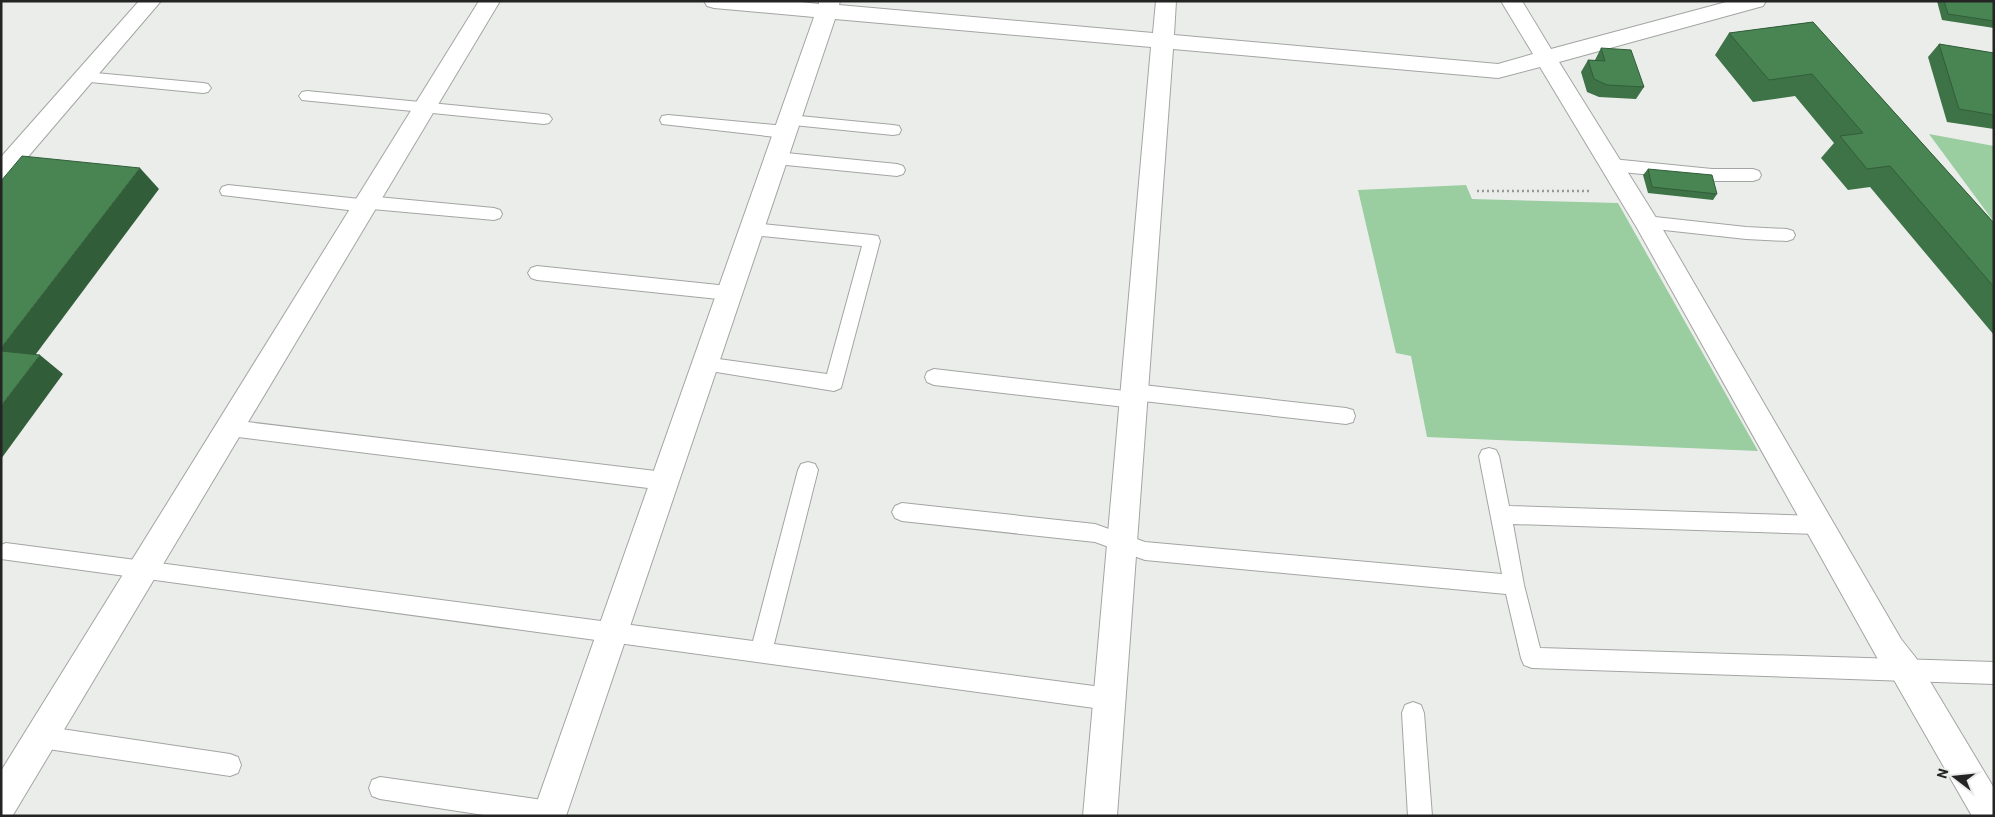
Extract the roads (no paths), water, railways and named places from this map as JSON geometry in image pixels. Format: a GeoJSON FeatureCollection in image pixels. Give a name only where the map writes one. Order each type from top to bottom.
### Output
{"type":"FeatureCollection","features":[{"type":"Feature","properties":{"kind":"street"},"geometry":{"type":"LineString","coordinates":[[4,165],[85,77],[151,1]]}},
{"type":"Feature","properties":{"kind":"street"},"geometry":{"type":"LineString","coordinates":[[1,803],[490,1]]}},
{"type":"Feature","properties":{"kind":"street"},"geometry":{"type":"LineString","coordinates":[[714,1],[828,6],[1163,41],[1498,71],[1548,59],[1756,1]]}},
{"type":"Feature","properties":{"kind":"street"},"geometry":{"type":"LineString","coordinates":[[1100,816],[1166,1]]}},
{"type":"Feature","properties":{"kind":"street"},"geometry":{"type":"LineString","coordinates":[[1511,1],[1533,40],[1548,59],[1646,222],[1890,650],[1905,669],[1991,816]]}},
{"type":"Feature","properties":{"kind":"street"},"geometry":{"type":"LineString","coordinates":[[549,814],[828,6]]}},
{"type":"Feature","properties":{"kind":"lane"},"geometry":{"type":"LineString","coordinates":[[85,77],[202,88]]}},
{"type":"Feature","properties":{"kind":"lane"},"geometry":{"type":"LineString","coordinates":[[307,96],[544,119]]}},
{"type":"Feature","properties":{"kind":"lane"},"geometry":{"type":"LineString","coordinates":[[668,120],[893,130]]}},
{"type":"Feature","properties":{"kind":"lane"},"geometry":{"type":"LineString","coordinates":[[776,158],[897,170]]}},
{"type":"Feature","properties":{"kind":"lane"},"geometry":{"type":"LineString","coordinates":[[1612,165],[1712,175],[1753,176]]}},
{"type":"Feature","properties":{"kind":"lane"},"geometry":{"type":"LineString","coordinates":[[228,191],[494,214]]}},
{"type":"Feature","properties":{"kind":"lane"},"geometry":{"type":"LineString","coordinates":[[1646,222],[1746,233],[1787,235]]}},
{"type":"Feature","properties":{"kind":"lane"},"geometry":{"type":"LineString","coordinates":[[704,364],[834,383],[872,241],[751,229]]}},
{"type":"Feature","properties":{"kind":"lane"},"geometry":{"type":"LineString","coordinates":[[537,273],[728,293]]}},
{"type":"Feature","properties":{"kind":"lane"},"geometry":{"type":"LineString","coordinates":[[934,377],[1346,416]]}},
{"type":"Feature","properties":{"kind":"lane"},"geometry":{"type":"LineString","coordinates":[[230,428],[664,481]]}},
{"type":"Feature","properties":{"kind":"lane"},"geometry":{"type":"LineString","coordinates":[[1489,456],[1514,585],[1532,658],[1994,673]]}},
{"type":"Feature","properties":{"kind":"lane"},"geometry":{"type":"LineString","coordinates":[[761,651],[808,470]]}},
{"type":"Feature","properties":{"kind":"lane"},"geometry":{"type":"LineString","coordinates":[[902,512],[1094,532],[1145,551],[1514,585]]}},
{"type":"Feature","properties":{"kind":"lane"},"geometry":{"type":"LineString","coordinates":[[1501,515],[1818,525]]}},
{"type":"Feature","properties":{"kind":"lane"},"geometry":{"type":"LineString","coordinates":[[6,552],[612,631],[1109,699]]}},
{"type":"Feature","properties":{"kind":"lane"},"geometry":{"type":"LineString","coordinates":[[1413,713],[1420,816]]}},
{"type":"Feature","properties":{"kind":"lane"},"geometry":{"type":"LineString","coordinates":[[41,737],[230,765]]}},
{"type":"Feature","properties":{"kind":"lane"},"geometry":{"type":"LineString","coordinates":[[380,788],[549,814]]}}]}
